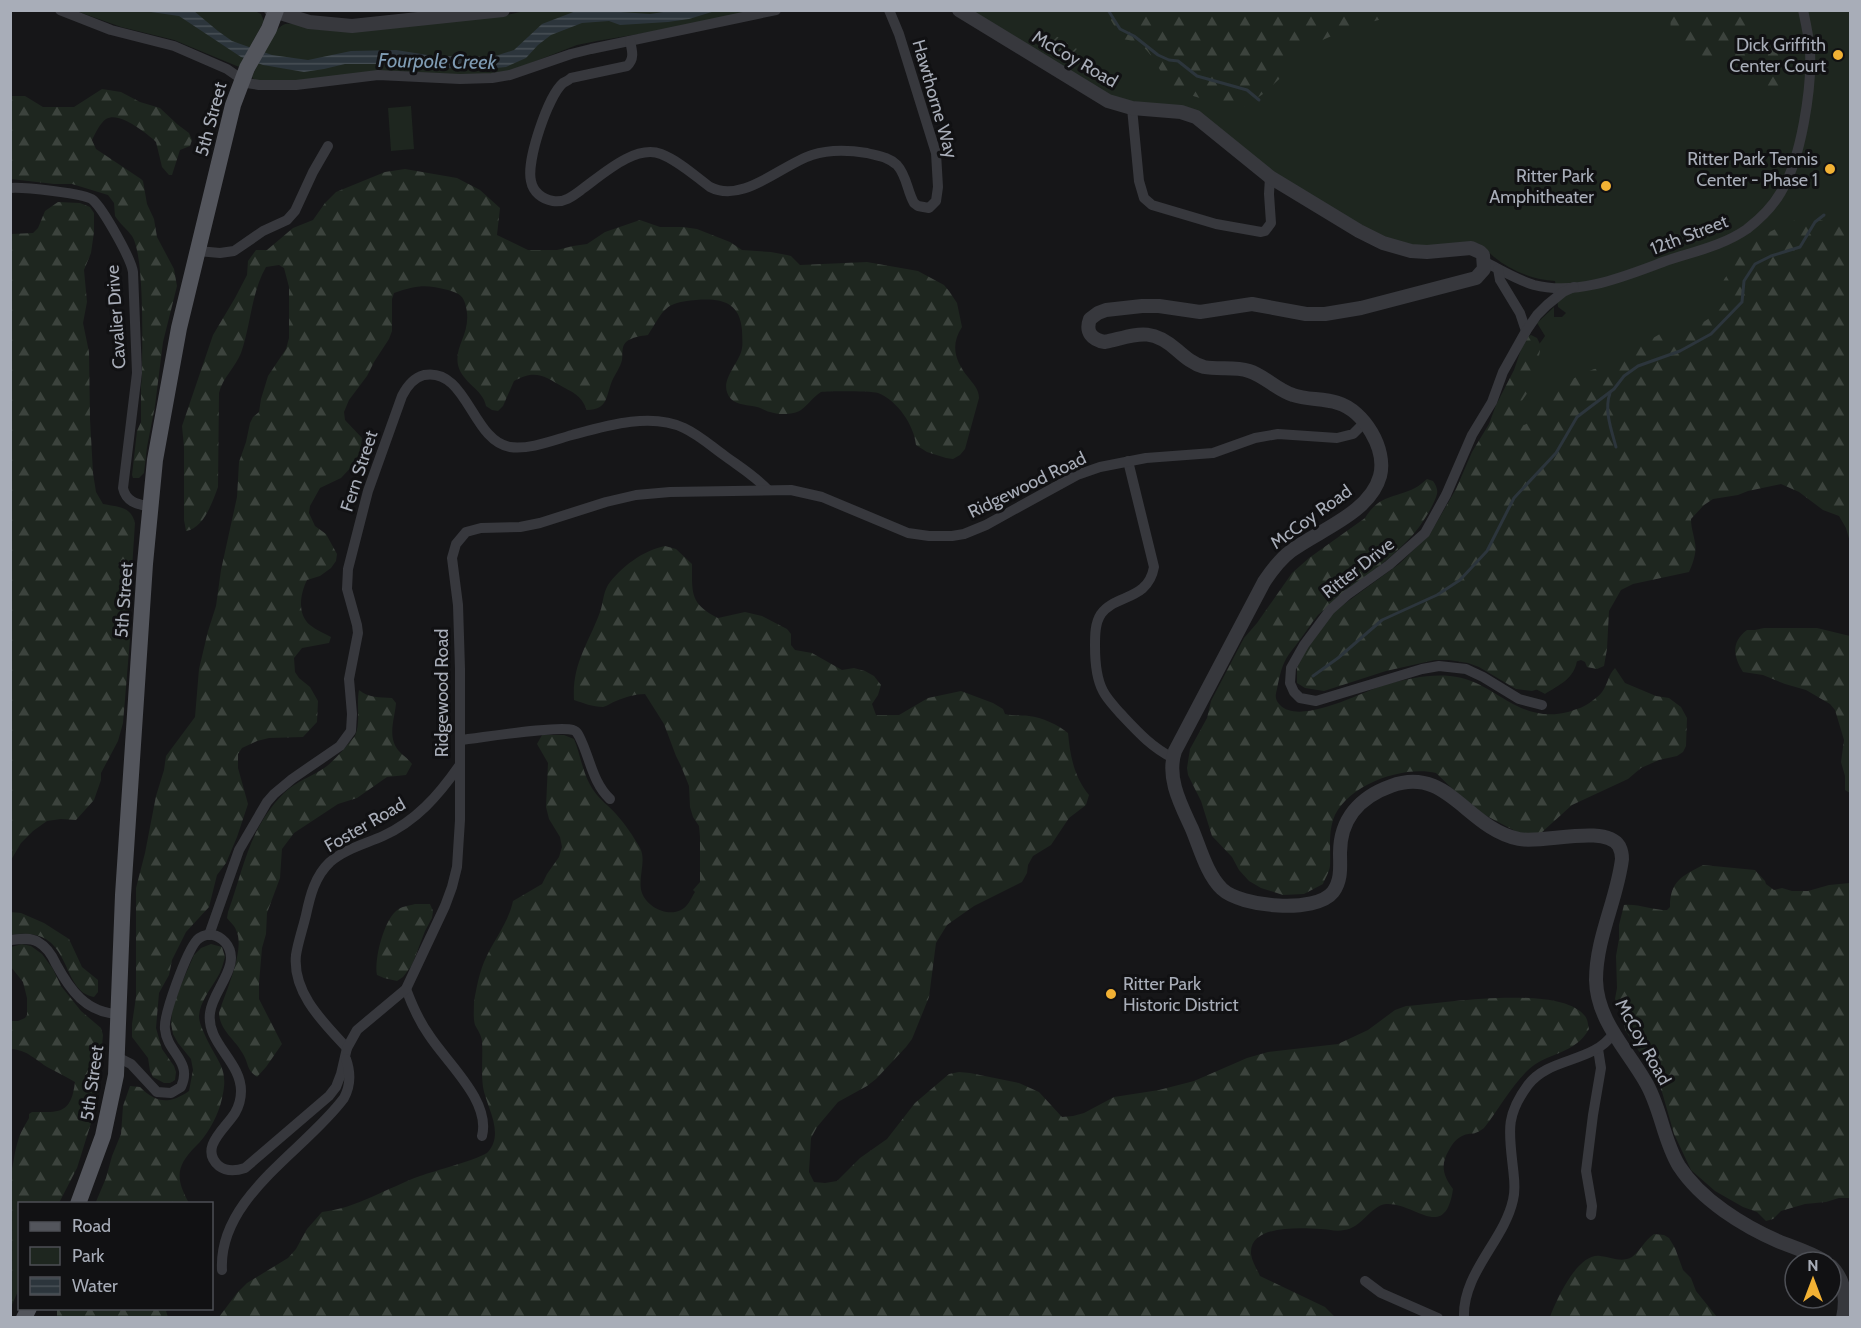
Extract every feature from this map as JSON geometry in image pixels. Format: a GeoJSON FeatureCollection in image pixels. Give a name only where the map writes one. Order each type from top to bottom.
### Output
{"type":"FeatureCollection","features":[{"type":"Feature","properties":{"kind":"main road","name":"5th Street"},"geometry":{"type":"LineString","coordinates":[[78,1202],[103,1137],[113,1093],[117,1058],[123,895],[155,460],[179,328],[233,105],[245,74],[265,38],[274,11]]}},
{"type":"Feature","properties":{"kind":"street"},"geometry":{"type":"LineString","coordinates":[[60,10],[111,30],[174,46],[227,69],[245,74],[252,85],[317,83],[378,75],[460,79],[492,78],[527,70],[571,54],[776,10]]}},
{"type":"Feature","properties":{"kind":"street","name":"Hawthorne Way"},"geometry":{"type":"LineString","coordinates":[[630,41],[632,58],[631,63],[627,66],[571,78],[564,82],[556,93],[536,139],[531,167],[531,183],[539,196],[555,202],[567,199],[627,158],[645,151],[660,153],[710,187],[731,192],[750,186],[801,159],[836,150],[879,156],[894,162],[903,173],[914,203],[928,208],[933,206],[938,195],[936,153],[890,10]]}},
{"type":"Feature","properties":{"kind":"street","name":"McCoy Road"},"geometry":{"type":"LineString","coordinates":[[959,10],[1108,101],[1131,108],[1180,112],[1196,117],[1270,177],[1336,218],[1383,243],[1418,251],[1472,248],[1480,252],[1485,262],[1483,272],[1471,280],[1336,313],[1306,314],[1252,304],[1200,312],[1160,306],[1142,306],[1106,310],[1090,319],[1088,331],[1099,341],[1105,342],[1137,335],[1158,336],[1196,364],[1211,368],[1248,371],[1293,395],[1338,403],[1354,411],[1364,423],[1375,440],[1381,459],[1376,486],[1366,499],[1349,514],[1288,552],[1272,570],[1260,589],[1180,740],[1173,758],[1172,778],[1175,789],[1216,882],[1232,896],[1263,903],[1295,906],[1322,901],[1329,896],[1339,880],[1340,842],[1347,820],[1372,795],[1382,789],[1405,782],[1415,781],[1434,785],[1486,825],[1508,836],[1531,840],[1599,835],[1614,841],[1619,846],[1622,859],[1599,950],[1596,980],[1603,1014],[1646,1083],[1661,1117],[1674,1156],[1692,1182],[1720,1207],[1737,1218],[1778,1241],[1801,1250]]}},
{"type":"Feature","properties":{"kind":"street","name":"12th Street"},"geometry":{"type":"LineString","coordinates":[[1485,262],[1521,280],[1537,285],[1557,288],[1574,287],[1616,279],[1723,242],[1749,227],[1773,204],[1788,178],[1796,155],[1806,110],[1810,65],[1809,41],[1803,10]]}},
{"type":"Feature","properties":{"kind":"street"},"geometry":{"type":"LineString","coordinates":[[274,11],[295,19],[324,25],[352,26],[500,11]]}},
{"type":"Feature","properties":{"kind":"street"},"geometry":{"type":"LineString","coordinates":[[1131,108],[1139,181],[1144,198],[1152,206],[1216,224],[1261,232],[1265,231],[1270,224],[1270,177]]}},
{"type":"Feature","properties":{"kind":"street"},"geometry":{"type":"LineString","coordinates":[[198,251],[220,254],[234,251],[263,231],[287,220],[295,211],[328,146]]}},
{"type":"Feature","properties":{"kind":"street","name":"Cavalier Drive"},"geometry":{"type":"LineString","coordinates":[[10,188],[82,196],[93,200],[129,257],[132,264],[134,288],[137,373],[123,488],[129,500],[150,507]]}},
{"type":"Feature","properties":{"kind":"street"},"geometry":{"type":"LineString","coordinates":[[1498,269],[1500,280],[1520,313],[1526,331]]}},
{"type":"Feature","properties":{"kind":"street","name":"Ritter Drive"},"geometry":{"type":"LineString","coordinates":[[1542,705],[1519,699],[1474,672],[1448,666],[1422,669],[1316,701],[1300,698],[1294,692],[1290,680],[1292,668],[1323,616],[1347,595],[1406,552],[1428,528],[1446,495],[1472,435],[1492,402],[1503,372],[1526,331],[1547,305],[1563,292],[1574,287]]}},
{"type":"Feature","properties":{"kind":"street","name":"Fern Street"},"geometry":{"type":"LineString","coordinates":[[209,935],[239,850],[267,802],[287,783],[340,746],[351,731],[349,679],[358,633],[347,589],[348,569],[368,491],[402,396],[409,383],[426,375],[444,378],[452,383],[492,439],[501,445],[513,448],[637,421],[676,424],[709,444],[768,490]]}},
{"type":"Feature","properties":{"kind":"street","name":"Ridgewood Road"},"geometry":{"type":"LineString","coordinates":[[209,935],[219,937],[226,943],[231,959],[210,1010],[211,1027],[217,1043],[234,1067],[241,1086],[241,1096],[236,1111],[212,1145],[213,1158],[217,1164],[231,1171],[245,1168],[315,1110],[336,1087],[351,1039],[364,1023],[406,989],[445,906],[457,867],[460,820],[458,605],[452,558],[456,544],[466,532],[472,529],[529,525],[636,495],[670,492],[791,490],[812,494],[908,533],[952,536],[986,525],[1077,475],[1100,467],[1163,456],[1213,453],[1255,438],[1278,434],[1337,438],[1353,434],[1364,423]]}},
{"type":"Feature","properties":{"kind":"street"},"geometry":{"type":"LineString","coordinates":[[1128,461],[1154,567],[1151,578],[1135,595],[1107,607],[1098,619],[1095,635],[1096,665],[1106,698],[1148,742],[1173,758]]}},
{"type":"Feature","properties":{"kind":"street"},"geometry":{"type":"LineString","coordinates":[[460,740],[549,730],[574,730],[581,740],[597,783],[610,799]]}},
{"type":"Feature","properties":{"kind":"street","name":"Foster Road"},"geometry":{"type":"LineString","coordinates":[[346,1052],[310,1004],[298,981],[296,955],[315,884],[322,871],[342,853],[384,835],[414,818],[443,788],[459,766]]}},
{"type":"Feature","properties":{"kind":"street"},"geometry":{"type":"LineString","coordinates":[[117,1058],[129,1062],[157,1092],[171,1093],[181,1087],[185,1074],[184,1067],[166,1036],[165,1019],[171,998],[193,945],[200,937],[209,935]]}},
{"type":"Feature","properties":{"kind":"street"},"geometry":{"type":"LineString","coordinates":[[10,940],[26,939],[39,942],[53,957],[79,998],[99,1010],[119,1014]]}},
{"type":"Feature","properties":{"kind":"street"},"geometry":{"type":"LineString","coordinates":[[406,989],[425,1029],[480,1107],[484,1122],[482,1137]]}},
{"type":"Feature","properties":{"kind":"street"},"geometry":{"type":"LineString","coordinates":[[1464,1317],[1470,1287],[1513,1202],[1514,1179],[1509,1131],[1516,1107],[1529,1084],[1539,1075],[1598,1049],[1614,1034]]}},
{"type":"Feature","properties":{"kind":"street"},"geometry":{"type":"LineString","coordinates":[[1591,1215],[1592,1206],[1586,1171],[1601,1068],[1598,1049]]}},
{"type":"Feature","properties":{"kind":"street"},"geometry":{"type":"LineString","coordinates":[[222,1270],[222,1251],[225,1242],[251,1195],[338,1106],[348,1091],[350,1081],[346,1052]]}},
{"type":"Feature","properties":{"kind":"street"},"geometry":{"type":"LineString","coordinates":[[1365,1281],[1381,1293],[1438,1317]]}},
{"type":"Feature","properties":{"kind":"street"},"geometry":{"type":"LineString","coordinates":[[1843,1286],[1846,1311]]}},
{"type":"Feature","properties":{"kind":"green space"},"geometry":{"type":"Polygon","coordinates":[[[529,10],[758,11],[577,45],[508,72],[492,75],[285,81],[254,80],[252,77],[270,39],[285,24],[308,28],[503,16],[529,10]]]}},
{"type":"Feature","properties":{"kind":"green space"},"geometry":{"type":"Polygon","coordinates":[[[76,11],[255,11],[261,14],[264,21],[239,67],[174,40],[121,27],[76,11]]]}},
{"type":"Feature","properties":{"kind":"green space"},"geometry":{"type":"Polygon","coordinates":[[[966,11],[1850,11],[1850,373],[1692,453],[1573,672],[1565,681],[1545,694],[1464,651],[1434,546],[1512,382],[1545,336],[1537,323],[1554,307],[1554,317],[1562,317],[1566,313],[1558,307],[1555,281],[1531,277],[1515,270],[1477,243],[1418,246],[1379,237],[1270,171],[1193,109],[1122,100],[1110,96],[966,11]]]}},
{"type":"Feature","properties":{"kind":"green space"},"geometry":{"type":"Polygon","coordinates":[[[1103,11],[1441,11],[1382,19],[1344,31],[1307,47],[1290,57],[1287,72],[1263,94],[1244,107],[1202,99],[1179,90],[1164,76],[1149,53],[1134,42],[1122,39],[1108,15],[1103,11]]]}},
{"type":"Feature","properties":{"kind":"green space"},"geometry":{"type":"Polygon","coordinates":[[[1670,11],[1743,11],[1753,45],[1768,41],[1775,48],[1779,47],[1785,64],[1782,87],[1766,91],[1744,70],[1726,60],[1703,56],[1687,49],[1671,37],[1670,11]]]}},
{"type":"Feature","properties":{"kind":"green space"},"geometry":{"type":"Polygon","coordinates":[[[1051,33],[1077,49],[1071,59],[1045,44],[1051,33]]]}},
{"type":"Feature","properties":{"kind":"green space"},"geometry":{"type":"Polygon","coordinates":[[[102,89],[121,92],[140,102],[160,108],[189,133],[192,140],[190,146],[180,150],[172,175],[169,175],[162,167],[156,142],[124,120],[111,117],[106,119],[92,140],[96,149],[143,181],[157,237],[174,269],[177,286],[163,342],[144,473],[139,478],[133,478],[132,475],[137,431],[141,422],[142,303],[139,262],[132,236],[115,216],[114,203],[108,195],[72,184],[11,179],[10,96],[25,96],[43,107],[74,107],[102,89]]]}},
{"type":"Feature","properties":{"kind":"green space"},"geometry":{"type":"Polygon","coordinates":[[[411,106],[414,149],[391,151],[388,108],[411,106]]]}},
{"type":"Feature","properties":{"kind":"green space"},"geometry":{"type":"Polygon","coordinates":[[[405,169],[457,178],[480,190],[500,208],[497,235],[528,250],[557,250],[587,244],[605,232],[640,220],[660,227],[697,229],[730,242],[742,250],[791,256],[800,265],[867,262],[918,271],[944,285],[957,303],[962,327],[956,340],[957,359],[977,389],[979,398],[965,449],[953,459],[927,452],[916,445],[912,429],[898,407],[878,393],[821,392],[801,410],[786,414],[773,413],[759,407],[736,403],[727,393],[726,386],[742,348],[740,321],[737,313],[728,304],[705,300],[685,301],[671,306],[662,313],[648,335],[634,338],[624,344],[620,366],[603,405],[599,408],[587,410],[583,401],[575,394],[545,377],[528,375],[514,381],[503,406],[498,411],[492,410],[486,406],[481,395],[464,377],[458,365],[458,351],[467,324],[466,307],[462,298],[452,291],[427,286],[394,293],[392,331],[389,339],[367,376],[349,400],[344,412],[345,420],[362,438],[360,452],[356,462],[341,478],[320,488],[310,506],[309,513],[315,526],[326,534],[337,554],[336,561],[331,568],[320,576],[307,580],[301,597],[301,610],[306,620],[312,627],[331,637],[329,643],[302,648],[294,658],[295,672],[310,687],[318,701],[317,722],[303,737],[269,738],[257,741],[242,748],[238,754],[238,768],[248,804],[226,863],[217,875],[209,907],[186,932],[172,960],[169,975],[159,993],[156,1028],[162,1049],[176,1072],[175,1080],[164,1083],[153,1077],[148,1058],[132,1037],[136,997],[136,888],[166,756],[195,717],[199,669],[216,606],[221,570],[237,497],[239,462],[250,423],[259,412],[268,376],[286,349],[289,338],[289,287],[284,268],[279,265],[266,267],[261,277],[241,353],[219,393],[218,487],[202,520],[198,525],[186,531],[182,426],[213,335],[247,275],[248,261],[256,250],[267,250],[293,228],[313,220],[336,192],[385,172],[405,169]]]}},
{"type":"Feature","properties":{"kind":"green space"},"geometry":{"type":"Polygon","coordinates":[[[58,202],[80,203],[90,207],[94,213],[91,253],[84,270],[87,302],[83,323],[89,352],[93,473],[96,492],[103,504],[127,510],[135,523],[130,639],[123,723],[118,741],[101,773],[94,800],[76,820],[47,821],[33,831],[21,843],[11,860],[11,234],[33,233],[38,228],[45,211],[58,202]]]}},
{"type":"Feature","properties":{"kind":"green space"},"geometry":{"type":"Polygon","coordinates":[[[1850,209],[1850,542],[1839,516],[1823,510],[1799,492],[1781,484],[1713,499],[1691,519],[1695,550],[1689,572],[1633,584],[1621,590],[1609,611],[1604,666],[1597,669],[1587,667],[1581,660],[1572,663],[1566,675],[1554,684],[1532,691],[1516,689],[1479,667],[1449,660],[1435,660],[1386,671],[1324,691],[1305,688],[1297,683],[1297,668],[1306,649],[1326,619],[1399,564],[1430,534],[1489,424],[1514,370],[1525,338],[1531,335],[1537,338],[1540,351],[1533,385],[1521,402],[1520,426],[1531,420],[1543,398],[1552,388],[1594,369],[1610,368],[1629,358],[1641,345],[1665,331],[1678,326],[1699,325],[1717,313],[1729,296],[1723,283],[1725,279],[1744,250],[1759,238],[1809,215],[1828,223],[1850,209]]]}},
{"type":"Feature","properties":{"kind":"green space"},"geometry":{"type":"Polygon","coordinates":[[[1427,479],[1433,481],[1437,494],[1430,511],[1418,529],[1388,559],[1318,615],[1287,657],[1281,670],[1276,694],[1276,700],[1280,705],[1289,710],[1302,712],[1332,705],[1387,684],[1418,677],[1450,676],[1480,685],[1520,707],[1550,714],[1568,712],[1589,703],[1602,692],[1615,668],[1625,683],[1656,696],[1669,698],[1681,707],[1687,718],[1686,746],[1677,756],[1659,760],[1641,768],[1628,779],[1572,805],[1541,833],[1519,833],[1481,813],[1436,773],[1408,772],[1377,780],[1350,797],[1333,820],[1330,838],[1330,866],[1323,884],[1304,894],[1283,895],[1261,888],[1249,881],[1239,870],[1232,857],[1212,836],[1201,801],[1188,775],[1190,749],[1207,718],[1211,701],[1244,638],[1292,573],[1365,518],[1376,505],[1387,498],[1415,488],[1427,479]]]}},
{"type":"Feature","properties":{"kind":"green space"},"geometry":{"type":"Polygon","coordinates":[[[665,546],[676,549],[692,564],[694,597],[697,603],[709,613],[718,618],[745,612],[762,616],[787,629],[791,634],[791,645],[795,650],[812,653],[842,670],[854,668],[874,676],[881,685],[872,704],[876,715],[899,715],[928,698],[961,691],[993,703],[1003,709],[1005,714],[1034,717],[1060,727],[1068,733],[1074,766],[1089,795],[1086,805],[1069,818],[1051,845],[1033,856],[1022,882],[974,906],[947,925],[936,943],[929,997],[912,1039],[876,1079],[838,1102],[817,1127],[811,1138],[809,1172],[814,1182],[837,1181],[860,1158],[887,1139],[915,1103],[949,1074],[959,1072],[1019,1083],[1039,1092],[1062,1117],[1084,1113],[1114,1097],[1159,1090],[1194,1081],[1247,1058],[1268,1052],[1338,1044],[1368,1030],[1395,1010],[1406,1006],[1500,998],[1552,1001],[1572,1006],[1585,1016],[1589,1029],[1576,1044],[1543,1060],[1527,1071],[1484,1128],[1462,1136],[1453,1143],[1446,1155],[1444,1166],[1445,1175],[1453,1189],[1449,1205],[1443,1214],[1436,1217],[1427,1216],[1397,1205],[1386,1204],[1375,1209],[1350,1228],[1338,1231],[1278,1230],[1258,1237],[1253,1244],[1251,1254],[1260,1276],[1325,1307],[1335,1317],[219,1317],[247,1283],[288,1258],[307,1229],[322,1212],[347,1206],[420,1176],[477,1158],[488,1152],[493,1145],[495,1128],[483,1087],[482,1041],[474,1022],[474,1002],[484,962],[508,917],[513,901],[542,884],[559,857],[562,847],[560,837],[549,819],[546,807],[548,763],[537,744],[542,735],[564,735],[574,739],[590,785],[623,822],[640,848],[643,859],[641,888],[648,903],[664,911],[676,912],[683,909],[691,900],[695,892],[693,890],[700,882],[699,826],[690,807],[689,786],[664,724],[645,694],[627,697],[603,707],[574,700],[578,665],[600,612],[608,585],[633,561],[648,551],[665,546]]]}},
{"type":"Feature","properties":{"kind":"green space"},"geometry":{"type":"Polygon","coordinates":[[[1817,628],[1850,636],[1850,793],[1845,790],[1845,776],[1841,762],[1844,740],[1835,710],[1830,704],[1806,690],[1763,675],[1743,672],[1735,650],[1738,639],[1747,630],[1817,628]]]}},
{"type":"Feature","properties":{"kind":"green space"},"geometry":{"type":"Polygon","coordinates":[[[359,690],[370,696],[392,698],[396,703],[392,727],[393,739],[398,750],[412,764],[406,775],[387,777],[357,798],[338,804],[294,833],[282,849],[280,878],[267,913],[259,999],[282,1044],[257,1077],[249,1069],[243,1054],[225,1030],[220,1019],[219,1013],[234,971],[238,948],[238,938],[235,928],[227,918],[228,912],[255,834],[272,806],[289,789],[327,766],[355,736],[358,725],[359,690]]]}},
{"type":"Feature","properties":{"kind":"green space"},"geometry":{"type":"Polygon","coordinates":[[[1703,865],[1755,870],[1774,890],[1782,888],[1792,891],[1808,891],[1829,885],[1850,883],[1850,1198],[1805,1204],[1781,1211],[1773,1219],[1766,1221],[1757,1212],[1715,1191],[1691,1170],[1674,1134],[1662,1092],[1654,1074],[1625,1030],[1624,1019],[1615,999],[1616,956],[1619,925],[1624,905],[1667,910],[1670,907],[1672,891],[1679,880],[1703,865]]]}},
{"type":"Feature","properties":{"kind":"green space"},"geometry":{"type":"Polygon","coordinates":[[[415,904],[430,904],[433,911],[412,965],[397,981],[377,975],[379,950],[388,923],[398,909],[415,904]]]}},
{"type":"Feature","properties":{"kind":"green space"},"geometry":{"type":"Polygon","coordinates":[[[10,912],[21,913],[44,923],[69,939],[82,967],[98,980],[98,992],[94,997],[83,992],[75,983],[56,948],[46,939],[31,934],[11,935],[10,912]]]}},
{"type":"Feature","properties":{"kind":"green space"},"geometry":{"type":"Polygon","coordinates":[[[22,944],[31,946],[42,954],[53,969],[61,986],[81,1011],[101,1028],[103,1035],[97,1104],[77,1168],[60,1202],[18,1202],[18,1291],[11,1307],[10,1176],[17,1145],[29,1114],[56,1111],[67,1106],[75,1082],[27,1053],[11,1049],[11,1021],[25,1018],[27,998],[23,982],[11,967],[11,947],[22,944]]]}},
{"type":"Feature","properties":{"kind":"green space"},"geometry":{"type":"Polygon","coordinates":[[[211,944],[222,947],[225,957],[220,973],[203,1001],[199,1018],[222,1068],[224,1083],[220,1106],[213,1122],[181,1166],[181,1186],[188,1202],[96,1202],[121,1134],[123,1106],[130,1086],[140,1087],[152,1097],[164,1100],[176,1098],[189,1091],[193,1070],[191,1059],[173,1034],[171,1023],[173,1003],[194,955],[201,948],[211,944]]]}},
{"type":"Feature","properties":{"kind":"green space"},"geometry":{"type":"Polygon","coordinates":[[[1654,1234],[1669,1238],[1683,1270],[1717,1317],[1550,1317],[1569,1279],[1583,1262],[1591,1257],[1600,1256],[1620,1260],[1628,1259],[1635,1255],[1654,1234]]]}},
{"type":"Feature","properties":{"kind":"green space"},"geometry":{"type":"Polygon","coordinates":[[[57,1310],[168,1310],[168,1317],[57,1317],[57,1310]]]}},
{"type":"Feature","properties":{"kind":"water","name":"Fourpole Creek"},"geometry":{"type":"Polygon","coordinates":[[[144,11],[194,11],[232,41],[272,55],[308,60],[351,51],[396,50],[434,56],[492,57],[514,50],[542,24],[576,11],[650,14],[670,11],[715,11],[689,19],[668,22],[620,25],[609,21],[582,23],[551,35],[526,58],[506,67],[477,70],[388,64],[345,64],[304,72],[263,65],[241,57],[179,16],[144,11]]]}},
{"type":"Feature","properties":{"kind":"waterway"},"geometry":{"type":"LineString","coordinates":[[1108,10],[1120,29],[1134,36],[1158,55],[1178,61],[1197,76],[1247,90],[1259,100]]}},
{"type":"Feature","properties":{"kind":"waterway"},"geometry":{"type":"LineString","coordinates":[[1313,676],[1382,620],[1437,595],[1460,580],[1487,551],[1514,498],[1556,453],[1577,417],[1614,389],[1624,376],[1638,366],[1680,351],[1711,334],[1742,302],[1744,281],[1755,264],[1771,256],[1800,247],[1815,222],[1824,215]]}},
{"type":"Feature","properties":{"kind":"waterway"},"geometry":{"type":"LineString","coordinates":[[1610,393],[1608,413],[1616,447]]}},
{"type":"Feature","properties":{"kind":"place","name":"Dick Griffith Center Court"},"geometry":{"type":"Point","coordinates":[1838,55]}},
{"type":"Feature","properties":{"kind":"place","name":"Ritter Park Tennis Center - Phase 1"},"geometry":{"type":"Point","coordinates":[1830,169]}},
{"type":"Feature","properties":{"kind":"place","name":"Ritter Park Amphitheater"},"geometry":{"type":"Point","coordinates":[1606,186]}},
{"type":"Feature","properties":{"kind":"place","name":"Ritter Park Historic District"},"geometry":{"type":"Point","coordinates":[1111,994]}}]}
